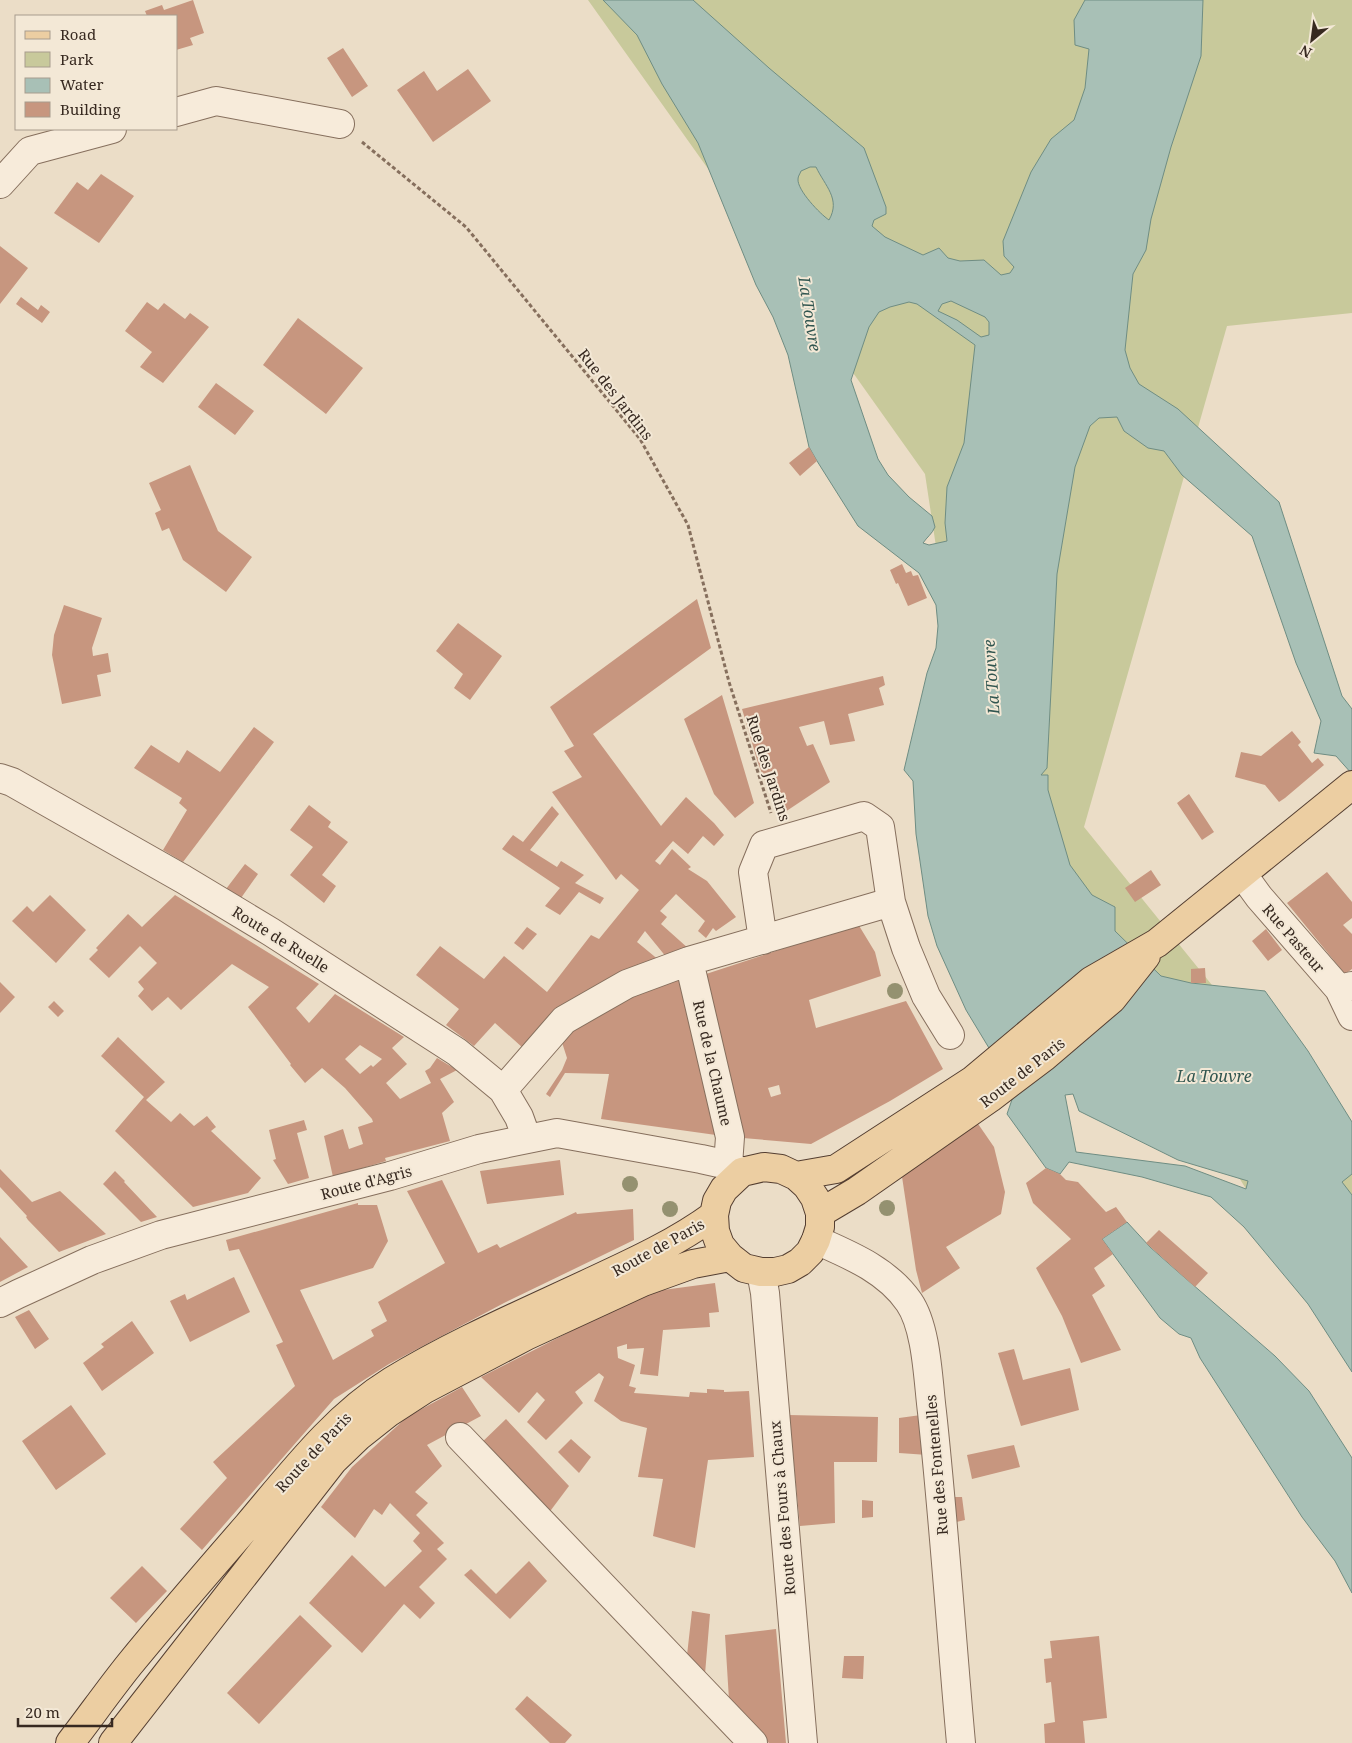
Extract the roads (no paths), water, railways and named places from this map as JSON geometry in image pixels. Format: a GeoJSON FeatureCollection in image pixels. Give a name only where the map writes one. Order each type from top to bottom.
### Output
{"type":"FeatureCollection","features":[{"type":"Feature","properties":{"kind":"main road"},"geometry":{"type":"LineString","coordinates":[[796,1176],[836,1169],[982,1089],[1091,981],[1157,943],[1352,785]]}},
{"type":"Feature","properties":{"kind":"main road","name":"Route de Paris"},"geometry":{"type":"LineString","coordinates":[[820,1213],[858,1190],[982,1089]]}},
{"type":"Feature","properties":{"kind":"main road"},"geometry":{"type":"LineString","coordinates":[[764,1167],[781,1169],[796,1176],[808,1186],[816,1198],[820,1213],[820,1226],[810,1252],[800,1262],[788,1269],[775,1272],[761,1272],[744,1268],[730,1257],[720,1245],[715,1230],[714,1215],[717,1201],[735,1169],[764,1167]]}},
{"type":"Feature","properties":{"kind":"main road","name":"Route de Paris"},"geometry":{"type":"LineString","coordinates":[[70,1743],[127,1667],[157,1631],[294,1471],[347,1415],[391,1382],[420,1365],[491,1329],[654,1252],[683,1237],[714,1215]]}},
{"type":"Feature","properties":{"kind":"main road","name":"Route de Paris"},"geometry":{"type":"LineString","coordinates":[[113,1743],[332,1461],[388,1413],[425,1389],[526,1336],[644,1282],[693,1264],[730,1257]]}},
{"type":"Feature","properties":{"kind":"street"},"geometry":{"type":"LineString","coordinates":[[178,111],[216,101],[340,124]]}},
{"type":"Feature","properties":{"kind":"street"},"geometry":{"type":"LineString","coordinates":[[0,184],[30,151],[108,130]]}},
{"type":"Feature","properties":{"kind":"street","name":"Route de Ruelle"},"geometry":{"type":"LineString","coordinates":[[0,778],[12,782],[183,879],[271,932],[457,1052],[503,1090],[519,1117],[527,1139]]}},
{"type":"Feature","properties":{"kind":"street"},"geometry":{"type":"LineString","coordinates":[[763,940],[753,872],[764,845],[864,816],[880,827],[891,902],[906,948],[926,996],[950,1036]]}},
{"type":"Feature","properties":{"kind":"street","name":"Rue Pasteur"},"geometry":{"type":"LineString","coordinates":[[1243,875],[1259,896],[1345,988],[1352,1016]]}},
{"type":"Feature","properties":{"kind":"street"},"geometry":{"type":"LineString","coordinates":[[503,1090],[564,1020],[626,984],[689,962],[891,902]]}},
{"type":"Feature","properties":{"kind":"street","name":"Rue de la Chaume"},"geometry":{"type":"LineString","coordinates":[[689,962],[730,1137],[735,1169]]}},
{"type":"Feature","properties":{"kind":"street","name":"Route d'Agris"},"geometry":{"type":"LineString","coordinates":[[0,1304],[92,1260],[160,1235],[390,1176],[479,1149],[558,1133],[735,1169]]}},
{"type":"Feature","properties":{"kind":"street","name":"Rue des Fontenelles"},"geometry":{"type":"LineString","coordinates":[[816,1240],[853,1256],[890,1280],[910,1303],[923,1336],[937,1454],[961,1743]]}},
{"type":"Feature","properties":{"kind":"street","name":"Route des Fours à Chaux"},"geometry":{"type":"LineString","coordinates":[[761,1272],[803,1743]]}},
{"type":"Feature","properties":{"kind":"street"},"geometry":{"type":"LineString","coordinates":[[460,1437],[753,1743]]}},
{"type":"Feature","properties":{"kind":"water","name":"La Touvre"},"geometry":{"type":"Polygon","coordinates":[[[603,0],[693,0],[769,68],[864,148],[886,207],[886,214],[874,220],[872,226],[885,237],[923,255],[939,248],[948,258],[960,261],[984,260],[1001,275],[1010,273],[1014,267],[1004,256],[1003,241],[1031,172],[1051,139],[1074,120],[1085,88],[1089,49],[1075,45],[1074,20],[1085,0],[1203,0],[1201,56],[1171,147],[1151,219],[1146,250],[1133,274],[1125,350],[1130,368],[1139,384],[1178,409],[1279,502],[1342,696],[1352,709],[1352,774],[1336,756],[1314,753],[1321,721],[1296,663],[1252,536],[1182,475],[1164,451],[1148,448],[1124,431],[1117,417],[1099,418],[1090,426],[1075,467],[1057,574],[1047,768],[1041,775],[1048,775],[1048,790],[1070,865],[1092,895],[1115,907],[1115,931],[1161,976],[1191,983],[1265,991],[1308,1051],[1352,1122],[1352,1174],[1342,1182],[1352,1195],[1352,1372],[1308,1304],[1244,1227],[1211,1197],[1142,1177],[1069,1162],[1060,1174],[1046,1168],[1007,1114],[1015,1091],[966,1010],[937,946],[928,916],[916,834],[913,781],[904,770],[927,673],[936,648],[938,626],[936,605],[919,573],[858,526],[809,447],[788,355],[773,317],[756,285],[698,143],[662,84],[637,35],[603,0]],[[810,167],[801,171],[798,179],[801,189],[820,213],[829,220],[833,199],[816,167],[810,167]],[[951,301],[942,304],[938,311],[957,320],[981,337],[989,335],[989,322],[985,317],[951,301]],[[909,302],[879,312],[869,327],[851,380],[878,459],[888,475],[909,497],[932,516],[935,527],[923,543],[929,545],[947,541],[945,523],[947,487],[964,443],[975,345],[917,304],[909,302]],[[1073,1094],[1065,1095],[1076,1152],[1185,1166],[1246,1189],[1248,1181],[1178,1160],[1079,1111],[1073,1094]]]}},
{"type":"Feature","properties":{"kind":"water"},"geometry":{"type":"Polygon","coordinates":[[[1127,1222],[1150,1247],[1275,1356],[1309,1391],[1352,1458],[1352,1593],[1335,1561],[1302,1517],[1200,1358],[1191,1338],[1179,1334],[1160,1318],[1102,1239],[1127,1222]]]}}]}
